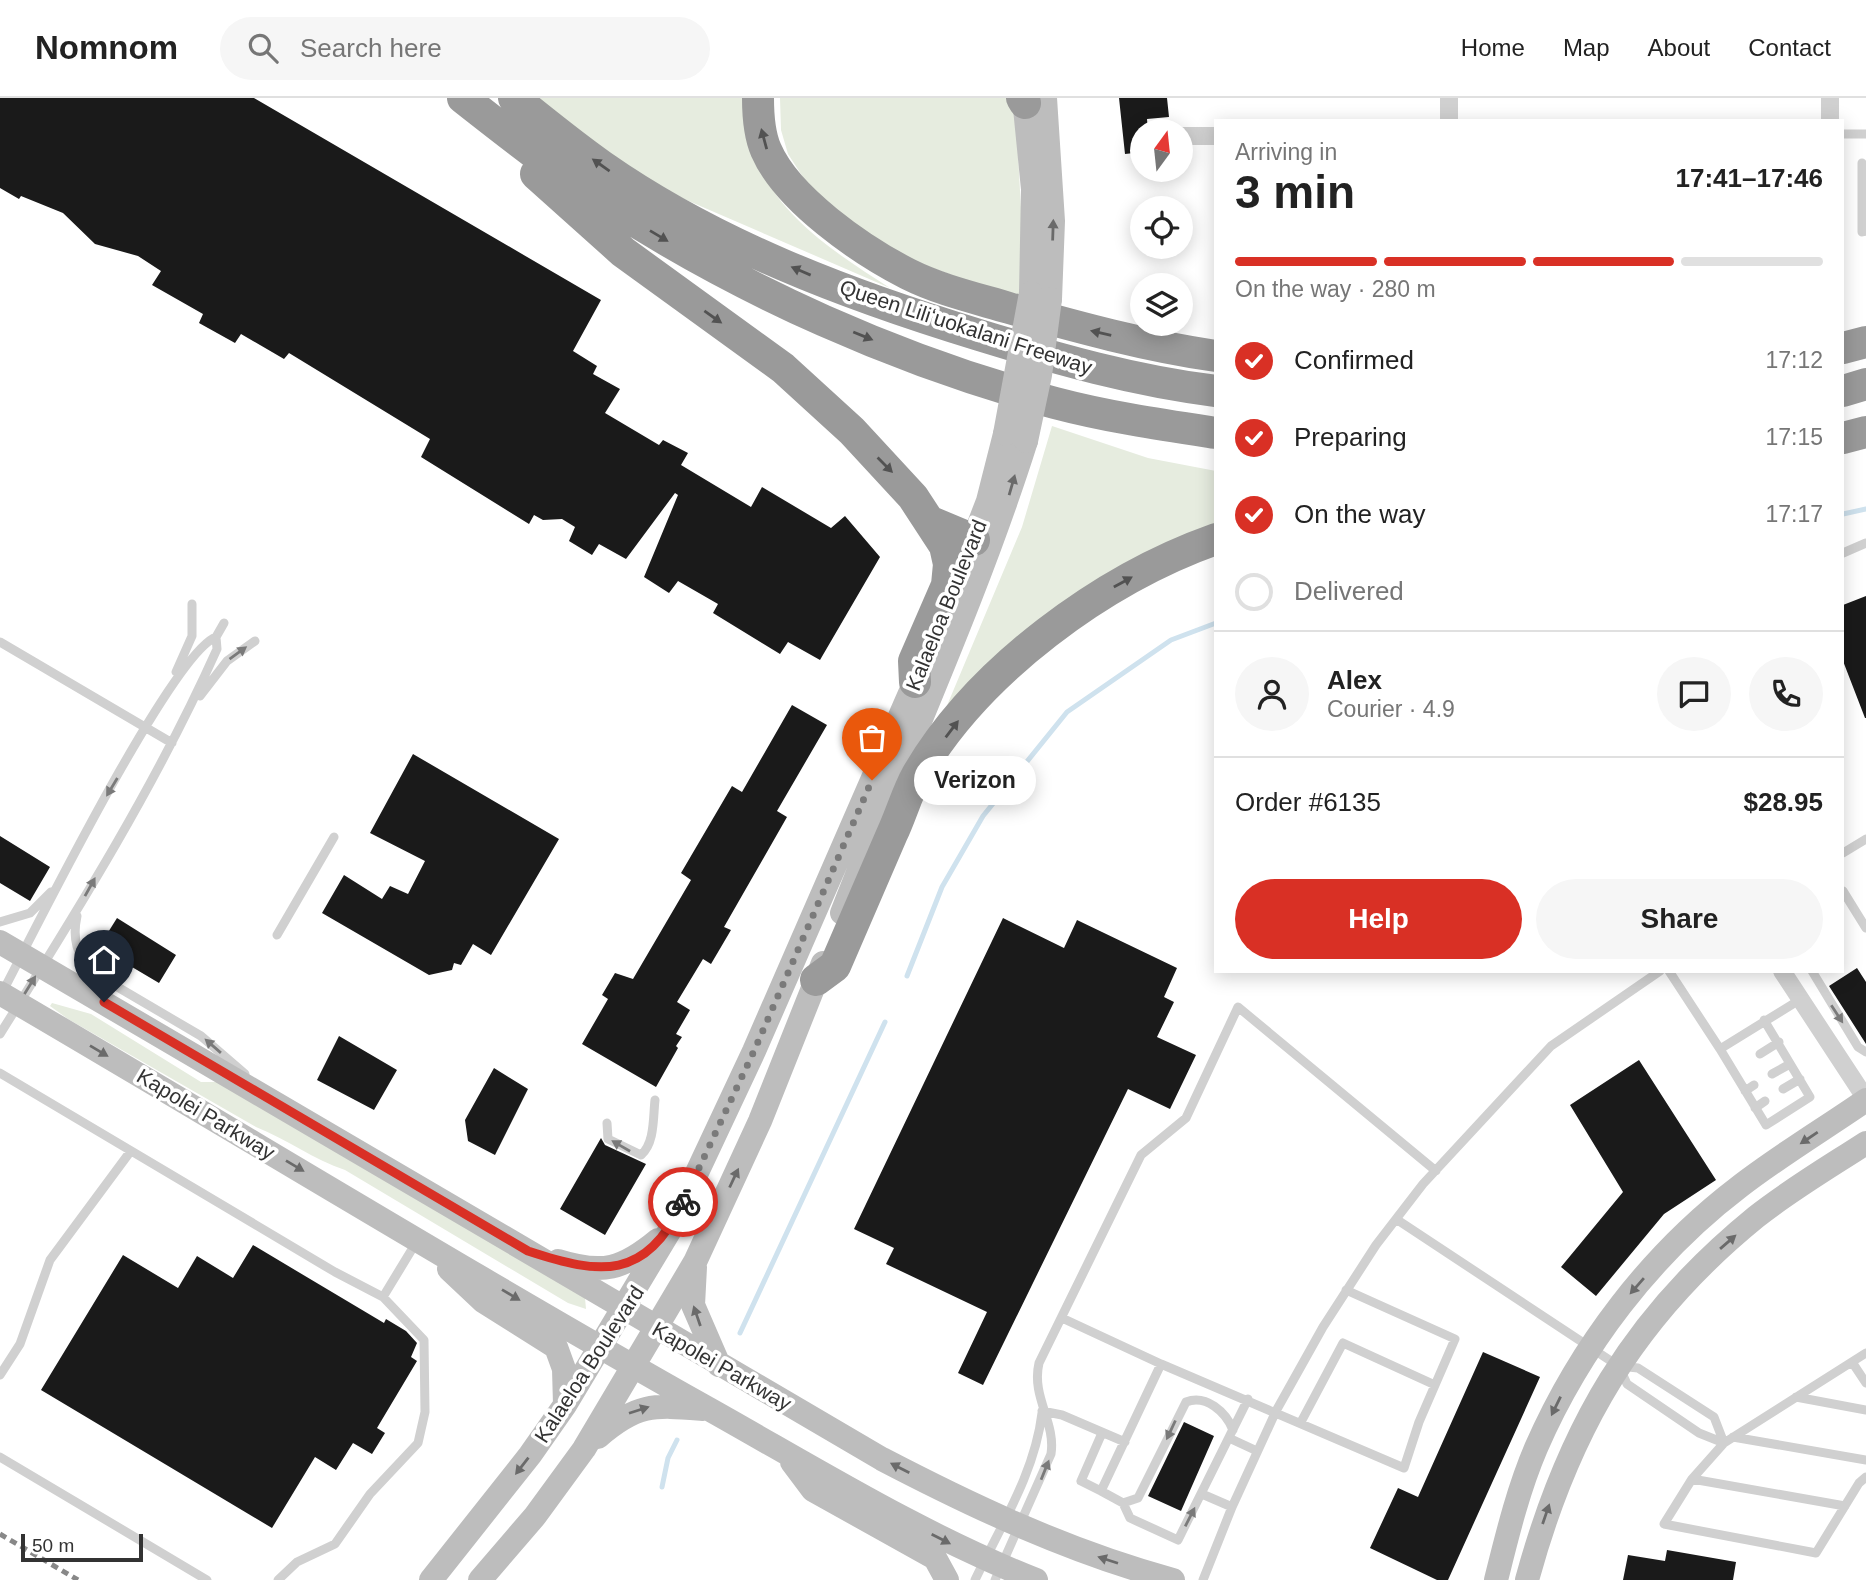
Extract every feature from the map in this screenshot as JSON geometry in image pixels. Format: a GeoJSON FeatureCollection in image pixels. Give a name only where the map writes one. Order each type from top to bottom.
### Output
{"type":"FeatureCollection","features":[{"type":"Feature","properties":{"kind":"highway"},"geometry":{"type":"LineString","coordinates":[[456,98],[554,192],[623,252],[783,368],[892,471],[931,522],[945,546],[949,564],[947,584],[914,661],[915,682]]}},
{"type":"Feature","properties":{"kind":"highway","name":"Queen Liliʻuokalani Freeway"},"geometry":{"type":"LineString","coordinates":[[463,98],[607,204],[668,241],[838,326],[908,354],[1056,404],[1214,433]]}},
{"type":"Feature","properties":{"kind":"highway","name":"Queen Liliʻuokalani Freeway"},"geometry":{"type":"LineString","coordinates":[[514,98],[603,167],[670,208],[733,242],[866,299],[1103,371],[1214,391]]}},
{"type":"Feature","properties":{"kind":"highway"},"geometry":{"type":"LineString","coordinates":[[758,98],[758,115],[765,149],[781,177],[826,219],[909,275],[956,293],[1078,328],[1214,356]]}},
{"type":"Feature","properties":{"kind":"highway"},"geometry":{"type":"LineString","coordinates":[[1844,340],[1866,339]]}},
{"type":"Feature","properties":{"kind":"highway"},"geometry":{"type":"LineString","coordinates":[[1844,348],[1866,339]]}},
{"type":"Feature","properties":{"kind":"highway"},"geometry":{"type":"LineString","coordinates":[[1844,391],[1866,384]]}},
{"type":"Feature","properties":{"kind":"highway"},"geometry":{"type":"LineString","coordinates":[[1056,404],[1110,428],[1214,453]]}},
{"type":"Feature","properties":{"kind":"highway"},"geometry":{"type":"LineString","coordinates":[[931,522],[974,540]]}},
{"type":"Feature","properties":{"kind":"highway"},"geometry":{"type":"LineString","coordinates":[[816,979],[835,966],[917,776],[974,701],[1013,662],[1094,598],[1186,550],[1214,540]]}},
{"type":"Feature","properties":{"kind":"main road","name":"Kalaeloa Boulevard"},"geometry":{"type":"LineString","coordinates":[[480,1580],[535,1516],[584,1449],[695,1262],[760,1121],[902,758],[999,529],[1040,296],[1029,99]]}},
{"type":"Feature","properties":{"kind":"main road","name":"Kalaeloa Boulevard"},"geometry":{"type":"LineString","coordinates":[[431,1580],[530,1455],[565,1405],[670,1230],[754,1051],[915,682],[1016,437]]}},
{"type":"Feature","properties":{"kind":"main road","name":"Kapolei Parkway"},"geometry":{"type":"LineString","coordinates":[[0,942],[882,1459],[1012,1524],[1092,1555],[1173,1580]]}},
{"type":"Feature","properties":{"kind":"main road","name":"Kapolei Parkway"},"geometry":{"type":"LineString","coordinates":[[5,997],[600,1348],[989,1571],[1036,1580]]}},
{"type":"Feature","properties":{"kind":"main road"},"geometry":{"type":"LineString","coordinates":[[1496,1580],[1535,1450],[1562,1394],[1621,1304],[1697,1223],[1739,1187],[1866,1100]]}},
{"type":"Feature","properties":{"kind":"main road"},"geometry":{"type":"LineString","coordinates":[[1527,1580],[1545,1517],[1566,1460],[1595,1402],[1667,1301],[1756,1217],[1866,1143]]}},
{"type":"Feature","properties":{"kind":"main road"},"geometry":{"type":"LineString","coordinates":[[528,1251],[573,1266],[616,1268],[633,1260],[670,1230]]}},
{"type":"Feature","properties":{"kind":"main road"},"geometry":{"type":"LineString","coordinates":[[418,1239],[483,1301],[556,1347],[564,1369],[565,1405]]}},
{"type":"Feature","properties":{"kind":"main road"},"geometry":{"type":"LineString","coordinates":[[695,1262],[693,1305],[719,1365]]}},
{"type":"Feature","properties":{"kind":"main road"},"geometry":{"type":"LineString","coordinates":[[584,1449],[632,1411],[658,1405],[710,1409]]}},
{"type":"Feature","properties":{"kind":"main road"},"geometry":{"type":"LineString","coordinates":[[785,1453],[813,1490],[935,1558],[947,1580]]}},
{"type":"Feature","properties":{"kind":"street"},"geometry":{"type":"LineString","coordinates":[[1449,98],[1449,119]]}},
{"type":"Feature","properties":{"kind":"street"},"geometry":{"type":"LineString","coordinates":[[1830,98],[1830,119]]}},
{"type":"Feature","properties":{"kind":"street"},"geometry":{"type":"LineString","coordinates":[[1194,136],[1214,136]]}},
{"type":"Feature","properties":{"kind":"street"},"geometry":{"type":"LineString","coordinates":[[1783,973],[1866,1100]]}},
{"type":"Feature","properties":{"kind":"lane"},"geometry":{"type":"LineString","coordinates":[[1844,134],[1866,134]]}},
{"type":"Feature","properties":{"kind":"lane"},"geometry":{"type":"LineString","coordinates":[[1862,163],[1863,232],[1866,231]]}},
{"type":"Feature","properties":{"kind":"lane"},"geometry":{"type":"LineString","coordinates":[[1844,553],[1866,544]]}},
{"type":"Feature","properties":{"kind":"lane"},"geometry":{"type":"LineString","coordinates":[[5,997],[32,961],[55,888],[170,688],[192,636],[192,604]]}},
{"type":"Feature","properties":{"kind":"lane"},"geometry":{"type":"LineString","coordinates":[[0,1034],[5,997],[79,906],[192,705],[217,649],[216,637],[224,623]]}},
{"type":"Feature","properties":{"kind":"lane"},"geometry":{"type":"LineString","coordinates":[[170,688],[206,641],[216,637]]}},
{"type":"Feature","properties":{"kind":"lane"},"geometry":{"type":"LineString","coordinates":[[192,705],[227,661],[255,640]]}},
{"type":"Feature","properties":{"kind":"lane"},"geometry":{"type":"LineString","coordinates":[[0,642],[172,743]]}},
{"type":"Feature","properties":{"kind":"lane"},"geometry":{"type":"LineString","coordinates":[[277,935],[334,837]]}},
{"type":"Feature","properties":{"kind":"lane"},"geometry":{"type":"LineString","coordinates":[[1844,852],[1866,839]]}},
{"type":"Feature","properties":{"kind":"lane"},"geometry":{"type":"LineString","coordinates":[[0,922],[30,913],[55,888]]}},
{"type":"Feature","properties":{"kind":"lane"},"geometry":{"type":"LineString","coordinates":[[1844,896],[1866,928]]}},
{"type":"Feature","properties":{"kind":"lane"},"geometry":{"type":"LineString","coordinates":[[79,906],[74,929],[75,943],[83,961],[92,972],[201,1037],[283,1107]]}},
{"type":"Feature","properties":{"kind":"lane"},"geometry":{"type":"LineString","coordinates":[[1203,1580],[1231,1507],[1276,1411],[1346,1290],[1396,1219],[1436,1171],[1551,1046],[1657,973]]}},
{"type":"Feature","properties":{"kind":"lane"},"geometry":{"type":"LineString","coordinates":[[1670,973],[1720,1049],[1736,1068],[1745,1091],[1766,1125],[1810,1097],[1765,1020]]}},
{"type":"Feature","properties":{"kind":"lane"},"geometry":{"type":"LineString","coordinates":[[1813,973],[1858,1047],[1866,1052]]}},
{"type":"Feature","properties":{"kind":"lane"},"geometry":{"type":"LineString","coordinates":[[1720,1049],[1801,999]]}},
{"type":"Feature","properties":{"kind":"lane"},"geometry":{"type":"LineString","coordinates":[[989,1571],[1051,1454],[1054,1435],[1042,1411],[1036,1379],[1040,1363],[1141,1155],[1185,1118],[1238,1007],[1436,1171]]}},
{"type":"Feature","properties":{"kind":"lane"},"geometry":{"type":"LineString","coordinates":[[1760,1054],[1779,1042]]}},
{"type":"Feature","properties":{"kind":"lane"},"geometry":{"type":"LineString","coordinates":[[1773,1074],[1790,1064]]}},
{"type":"Feature","properties":{"kind":"lane"},"geometry":{"type":"LineString","coordinates":[[0,1073],[335,1272],[383,1297],[424,1340],[425,1412],[418,1443],[370,1494],[335,1544],[297,1562],[278,1580]]}},
{"type":"Feature","properties":{"kind":"lane"},"geometry":{"type":"LineString","coordinates":[[1783,1089],[1800,1079]]}},
{"type":"Feature","properties":{"kind":"lane"},"geometry":{"type":"LineString","coordinates":[[1745,1091],[1754,1084]]}},
{"type":"Feature","properties":{"kind":"lane"},"geometry":{"type":"LineString","coordinates":[[607,1123],[608,1139],[641,1154],[646,1150],[651,1135],[655,1100]]}},
{"type":"Feature","properties":{"kind":"lane"},"geometry":{"type":"LineString","coordinates":[[1755,1108],[1765,1101]]}},
{"type":"Feature","properties":{"kind":"lane"},"geometry":{"type":"LineString","coordinates":[[0,1376],[20,1344],[50,1260],[130,1152]]}},
{"type":"Feature","properties":{"kind":"lane"},"geometry":{"type":"LineString","coordinates":[[1396,1219],[1619,1366],[1639,1368],[1714,1417],[1724,1443]]}},
{"type":"Feature","properties":{"kind":"lane"},"geometry":{"type":"LineString","coordinates":[[383,1297],[418,1239]]}},
{"type":"Feature","properties":{"kind":"lane"},"geometry":{"type":"LineString","coordinates":[[1062,1318],[1161,1364],[1404,1468],[1455,1339],[1346,1290]]}},
{"type":"Feature","properties":{"kind":"lane"},"geometry":{"type":"LineString","coordinates":[[1301,1422],[1343,1343],[1435,1385]]}},
{"type":"Feature","properties":{"kind":"lane"},"geometry":{"type":"LineString","coordinates":[[1866,1353],[1724,1443],[1692,1479],[1664,1524],[1816,1552],[1866,1477]]}},
{"type":"Feature","properties":{"kind":"lane"},"geometry":{"type":"LineString","coordinates":[[1852,1362],[1866,1383]]}},
{"type":"Feature","properties":{"kind":"lane"},"geometry":{"type":"LineString","coordinates":[[1101,1491],[1161,1364]]}},
{"type":"Feature","properties":{"kind":"lane"},"geometry":{"type":"LineString","coordinates":[[1619,1366],[1627,1384],[1699,1433],[1724,1443]]}},
{"type":"Feature","properties":{"kind":"lane"},"geometry":{"type":"LineString","coordinates":[[1796,1397],[1866,1410]]}},
{"type":"Feature","properties":{"kind":"lane"},"geometry":{"type":"LineString","coordinates":[[1102,1433],[1080,1481],[1123,1503],[1130,1518],[1178,1540],[1248,1399]]}},
{"type":"Feature","properties":{"kind":"lane"},"geometry":{"type":"LineString","coordinates":[[1123,1503],[1138,1498],[1186,1402],[1198,1400],[1215,1407],[1224,1414],[1231,1434],[1257,1451]]}},
{"type":"Feature","properties":{"kind":"lane"},"geometry":{"type":"LineString","coordinates":[[1042,1411],[1062,1415],[1125,1442]]}},
{"type":"Feature","properties":{"kind":"lane"},"geometry":{"type":"LineString","coordinates":[[989,1571],[1012,1524],[1039,1436],[1042,1411]]}},
{"type":"Feature","properties":{"kind":"lane"},"geometry":{"type":"LineString","coordinates":[[1733,1437],[1866,1460]]}},
{"type":"Feature","properties":{"kind":"lane"},"geometry":{"type":"LineString","coordinates":[[0,1457],[206,1580]]}},
{"type":"Feature","properties":{"kind":"lane"},"geometry":{"type":"LineString","coordinates":[[1692,1479],[1845,1507]]}},
{"type":"Feature","properties":{"kind":"lane"},"geometry":{"type":"LineString","coordinates":[[1202,1494],[1231,1507]]}},
{"type":"Feature","properties":{"kind":"shaded area"},"geometry":{"type":"Polygon","coordinates":[[[531,98],[745,98],[754,155],[768,183],[782,202],[814,235],[890,288],[684,199],[622,165],[531,98]]]}},
{"type":"Feature","properties":{"kind":"shaded area"},"geometry":{"type":"Polygon","coordinates":[[[780,98],[1015,98],[1026,302],[894,254],[812,191],[788,154],[781,130],[780,98]]]}},
{"type":"Feature","properties":{"kind":"shaded area"},"geometry":{"type":"Polygon","coordinates":[[[1052,426],[1148,458],[1214,471],[1214,536],[1163,555],[930,746],[1022,527],[1052,426]]]}},
{"type":"Feature","properties":{"kind":"shaded area"},"geometry":{"type":"Polygon","coordinates":[[[52,1003],[91,1014],[201,1082],[218,1082],[585,1298],[586,1309],[568,1303],[345,1170],[256,1127],[68,1019],[50,1006],[52,1003]]]}},
{"type":"Feature","properties":{"kind":"building"},"geometry":{"type":"Polygon","coordinates":[[[0,98],[254,98],[601,300],[573,351],[597,366],[593,374],[620,389],[605,413],[659,445],[663,440],[688,453],[681,465],[751,507],[762,487],[831,528],[845,516],[880,557],[820,660],[788,642],[780,654],[713,613],[718,604],[678,581],[669,593],[644,577],[678,495],[675,493],[626,559],[599,544],[592,555],[569,541],[575,527],[562,519],[543,520],[534,515],[529,524],[421,457],[430,439],[289,353],[284,359],[241,334],[235,343],[199,323],[203,314],[152,285],[161,271],[138,256],[95,244],[63,213],[21,196],[19,199],[0,188],[0,98]]]}},
{"type":"Feature","properties":{"kind":"building"},"geometry":{"type":"Polygon","coordinates":[[[1119,98],[1167,98],[1169,117],[1130,119],[1130,153],[1125,154],[1119,98]]]}},
{"type":"Feature","properties":{"kind":"building"},"geometry":{"type":"Polygon","coordinates":[[[1866,596],[1866,718],[1844,664],[1844,605],[1866,596]]]}},
{"type":"Feature","properties":{"kind":"building"},"geometry":{"type":"Polygon","coordinates":[[[792,705],[827,725],[777,811],[787,817],[724,927],[731,930],[711,964],[703,959],[677,1002],[690,1010],[676,1034],[682,1037],[676,1046],[678,1048],[656,1087],[582,1044],[608,999],[602,995],[615,973],[633,979],[691,880],[681,873],[732,786],[742,792],[792,705]]]}},
{"type":"Feature","properties":{"kind":"building"},"geometry":{"type":"Polygon","coordinates":[[[413,754],[559,839],[491,955],[473,944],[461,965],[454,963],[452,970],[429,975],[322,913],[344,875],[382,899],[390,886],[408,894],[425,861],[370,833],[413,754]]]}},
{"type":"Feature","properties":{"kind":"building"},"geometry":{"type":"Polygon","coordinates":[[[0,836],[50,867],[30,901],[0,883],[0,836]]]}},
{"type":"Feature","properties":{"kind":"building"},"geometry":{"type":"Polygon","coordinates":[[[117,918],[176,955],[159,983],[110,954],[107,934],[117,918]]]}},
{"type":"Feature","properties":{"kind":"building"},"geometry":{"type":"Polygon","coordinates":[[[1003,918],[1064,948],[1077,920],[1177,968],[1164,997],[1174,1002],[1157,1037],[1196,1055],[1170,1109],[1128,1089],[983,1385],[958,1373],[987,1312],[886,1264],[894,1248],[854,1229],[1003,918]]]}},
{"type":"Feature","properties":{"kind":"building"},"geometry":{"type":"Polygon","coordinates":[[[1857,968],[1866,982],[1866,1044],[1829,986],[1857,968]]]}},
{"type":"Feature","properties":{"kind":"building"},"geometry":{"type":"Polygon","coordinates":[[[339,1036],[397,1070],[374,1110],[317,1080],[339,1036]]]}},
{"type":"Feature","properties":{"kind":"building"},"geometry":{"type":"Polygon","coordinates":[[[1639,1060],[1716,1180],[1664,1214],[1596,1296],[1561,1267],[1623,1192],[1570,1105],[1639,1060]]]}},
{"type":"Feature","properties":{"kind":"building"},"geometry":{"type":"Polygon","coordinates":[[[494,1068],[528,1089],[495,1155],[468,1141],[465,1120],[494,1068]]]}},
{"type":"Feature","properties":{"kind":"building"},"geometry":{"type":"Polygon","coordinates":[[[601,1138],[605,1145],[646,1164],[605,1235],[560,1209],[601,1138]]]}},
{"type":"Feature","properties":{"kind":"building"},"geometry":{"type":"Polygon","coordinates":[[[253,1245],[384,1323],[386,1319],[406,1331],[417,1343],[411,1357],[417,1361],[377,1428],[385,1433],[372,1454],[353,1443],[336,1470],[315,1457],[272,1528],[41,1390],[123,1255],[178,1288],[197,1256],[233,1278],[253,1245]]]}},
{"type":"Feature","properties":{"kind":"building"},"geometry":{"type":"Polygon","coordinates":[[[1483,1352],[1540,1377],[1448,1580],[1437,1580],[1370,1548],[1398,1488],[1418,1497],[1483,1352]]]}},
{"type":"Feature","properties":{"kind":"building"},"geometry":{"type":"Polygon","coordinates":[[[1184,1422],[1214,1436],[1181,1511],[1148,1496],[1184,1422]]]}},
{"type":"Feature","properties":{"kind":"building"},"geometry":{"type":"Polygon","coordinates":[[[1667,1550],[1736,1562],[1733,1580],[1623,1580],[1628,1555],[1665,1561],[1667,1550]]]}},
{"type":"Feature","properties":{"kind":"waterway"},"geometry":{"type":"LineString","coordinates":[[1844,514],[1866,509]]}},
{"type":"Feature","properties":{"kind":"waterway"},"geometry":{"type":"LineString","coordinates":[[907,976],[942,887],[983,816],[1067,712],[1171,640],[1214,624]]}},
{"type":"Feature","properties":{"kind":"waterway"},"geometry":{"type":"LineString","coordinates":[[740,1333],[885,1022]]}},
{"type":"Feature","properties":{"kind":"waterway"},"geometry":{"type":"LineString","coordinates":[[662,1487],[668,1458],[677,1440]]}},
{"type":"Feature","properties":{"kind":"railway"},"geometry":{"type":"LineString","coordinates":[[0,1534],[78,1580]]}},
{"type":"Feature","properties":{"kind":"way so far"},"geometry":{"type":"LineString","coordinates":[[683,1202],[754,1051],[872,780]]}},
{"type":"Feature","properties":{"kind":"place","name":"Verizon"},"geometry":{"type":"Point","coordinates":[872,780]}},
{"type":"Feature","properties":{"kind":"route"},"geometry":{"type":"LineString","coordinates":[[104,1002],[528,1251],[573,1266],[616,1268],[633,1260],[670,1230],[683,1202]]}}]}
